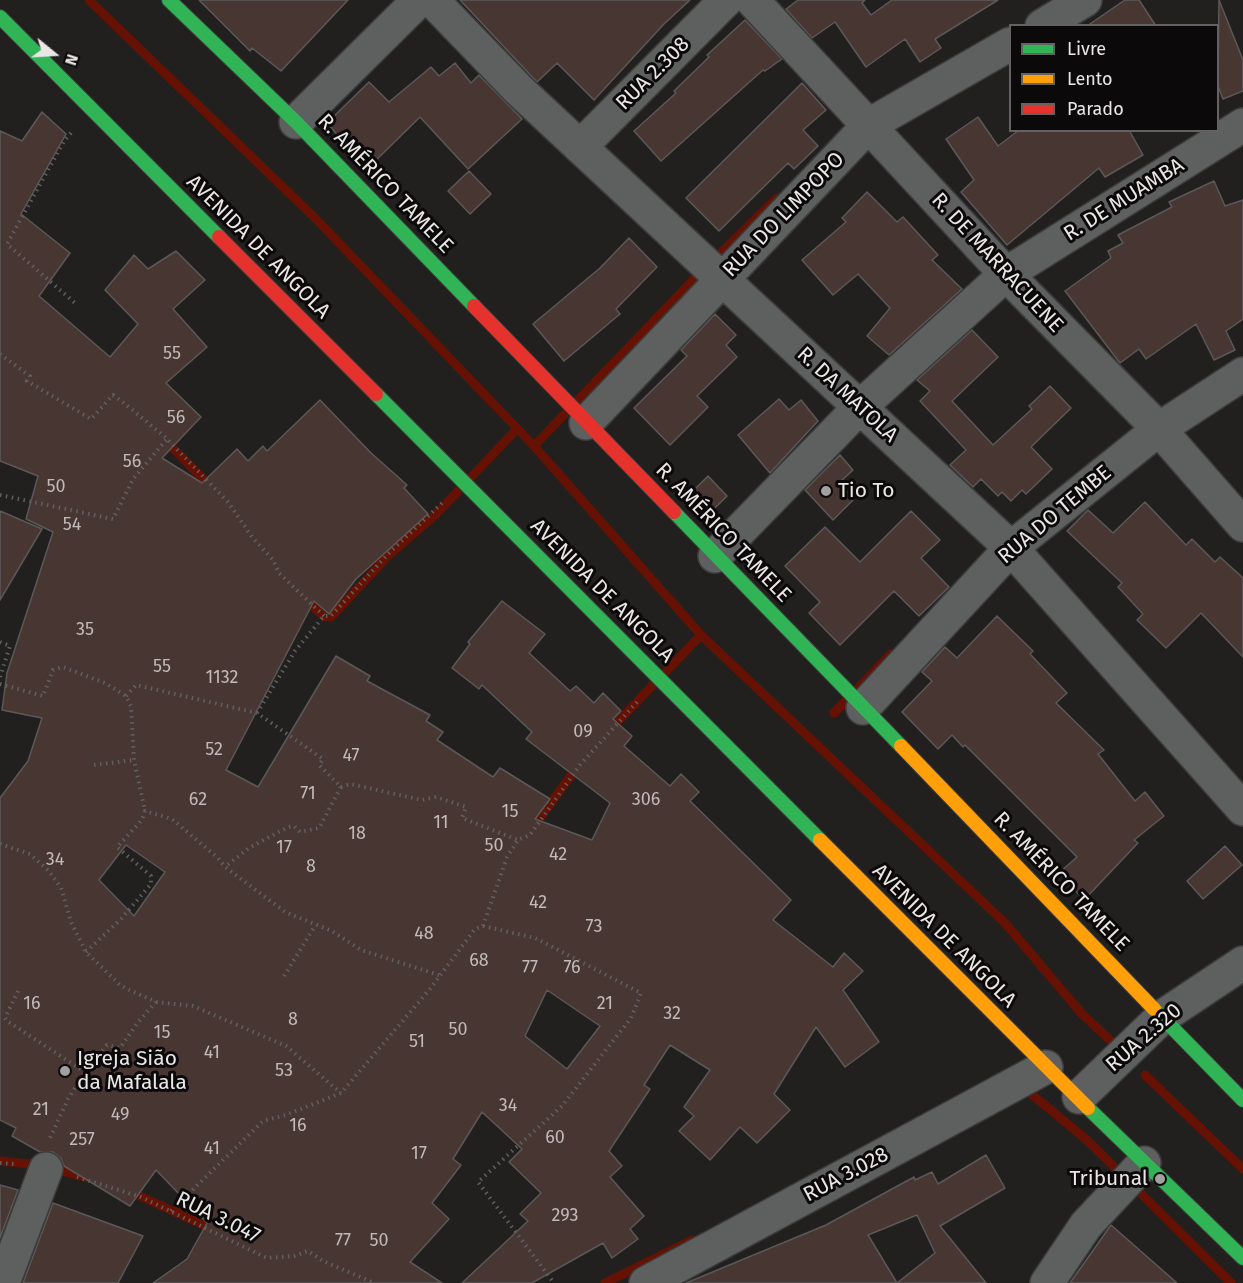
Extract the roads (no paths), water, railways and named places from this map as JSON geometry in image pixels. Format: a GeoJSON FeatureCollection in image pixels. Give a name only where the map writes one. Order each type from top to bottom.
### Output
{"type":"FeatureCollection","features":[{"type":"Feature","properties":{"kind":"main road","name":"R. AMÉRICO TAMELE"},"geometry":{"type":"LineString","coordinates":[[169,0],[296,122],[1243,1100]]}},
{"type":"Feature","properties":{"kind":"main road","name":"AVENIDA DE ANGOLA"},"geometry":{"type":"LineString","coordinates":[[0,17],[1046,1067],[1243,1258]]}},
{"type":"Feature","properties":{"kind":"street"},"geometry":{"type":"LineString","coordinates":[[296,122],[419,0]]}},
{"type":"Feature","properties":{"kind":"street","name":"R. DA MATOLA"},"geometry":{"type":"LineString","coordinates":[[432,0],[519,90],[1011,548],[1243,809]]}},
{"type":"Feature","properties":{"kind":"street","name":"RUA 2.308"},"geometry":{"type":"LineString","coordinates":[[580,147],[726,0]]}},
{"type":"Feature","properties":{"kind":"street","name":"R. DE MARRACUENE"},"geometry":{"type":"LineString","coordinates":[[752,0],[1006,274],[1159,429],[1243,525]]}},
{"type":"Feature","properties":{"kind":"street"},"geometry":{"type":"LineString","coordinates":[[1045,24],[1086,0]]}},
{"type":"Feature","properties":{"kind":"street","name":"RUA DO LIMPOPO"},"geometry":{"type":"LineString","coordinates":[[586,423],[869,125],[1009,45]]}},
{"type":"Feature","properties":{"kind":"street","name":"R. DE MUAMBA"},"geometry":{"type":"LineString","coordinates":[[715,556],[860,407],[1006,274],[1243,125]]}},
{"type":"Feature","properties":{"kind":"street","name":"RUA DO TEMBE"},"geometry":{"type":"LineString","coordinates":[[863,708],[1011,548],[1159,429],[1243,374]]}},
{"type":"Feature","properties":{"kind":"street","name":"RUA 2.320"},"geometry":{"type":"LineString","coordinates":[[1078,1097],[1162,1017],[1243,963]]}},
{"type":"Feature","properties":{"kind":"street","name":"RUA 3.028"},"geometry":{"type":"LineString","coordinates":[[646,1283],[1046,1067]]}},
{"type":"Feature","properties":{"kind":"street"},"geometry":{"type":"LineString","coordinates":[[3,1283],[46,1157]]}},
{"type":"Feature","properties":{"kind":"street"},"geometry":{"type":"LineString","coordinates":[[1047,1283],[1086,1225],[1144,1163]]}},
{"type":"Feature","properties":{"kind":"waterway"},"geometry":{"type":"LineString","coordinates":[[89,0],[316,219],[534,446],[701,635],[1005,923],[1082,1014],[1111,1041]]}},
{"type":"Feature","properties":{"kind":"waterway"},"geometry":{"type":"LineString","coordinates":[[534,446],[692,281],[777,198]]}},
{"type":"Feature","properties":{"kind":"waterway"},"geometry":{"type":"LineString","coordinates":[[303,597],[324,617],[331,617],[389,555],[436,514],[517,429]]}},
{"type":"Feature","properties":{"kind":"waterway"},"geometry":{"type":"LineString","coordinates":[[164,439],[213,489]]}},
{"type":"Feature","properties":{"kind":"waterway"},"geometry":{"type":"LineString","coordinates":[[609,731],[701,635]]}},
{"type":"Feature","properties":{"kind":"waterway"},"geometry":{"type":"LineString","coordinates":[[834,713],[891,654]]}},
{"type":"Feature","properties":{"kind":"waterway"},"geometry":{"type":"LineString","coordinates":[[531,830],[578,766]]}},
{"type":"Feature","properties":{"kind":"waterway"},"geometry":{"type":"LineString","coordinates":[[1145,1075],[1243,1169]]}},
{"type":"Feature","properties":{"kind":"waterway"},"geometry":{"type":"LineString","coordinates":[[1023,1087],[1087,1140],[1231,1283]]}},
{"type":"Feature","properties":{"kind":"waterway"},"geometry":{"type":"LineString","coordinates":[[0,1161],[39,1165],[92,1179]]}},
{"type":"Feature","properties":{"kind":"waterway"},"geometry":{"type":"LineString","coordinates":[[127,1190],[216,1231]]}},
{"type":"Feature","properties":{"kind":"waterway"},"geometry":{"type":"LineString","coordinates":[[175,1211],[193,1194]]}},
{"type":"Feature","properties":{"kind":"waterway"},"geometry":{"type":"LineString","coordinates":[[605,1283],[692,1240]]}},
{"type":"Feature","properties":{"kind":"place","name":"Tio To"},"geometry":{"type":"Point","coordinates":[826,491]}},
{"type":"Feature","properties":{"kind":"place","name":"Igreja Sião da Mafalala"},"geometry":{"type":"Point","coordinates":[65,1071]}},
{"type":"Feature","properties":{"kind":"place","name":"Tribunal"},"geometry":{"type":"Point","coordinates":[1160,1179]}}]}
